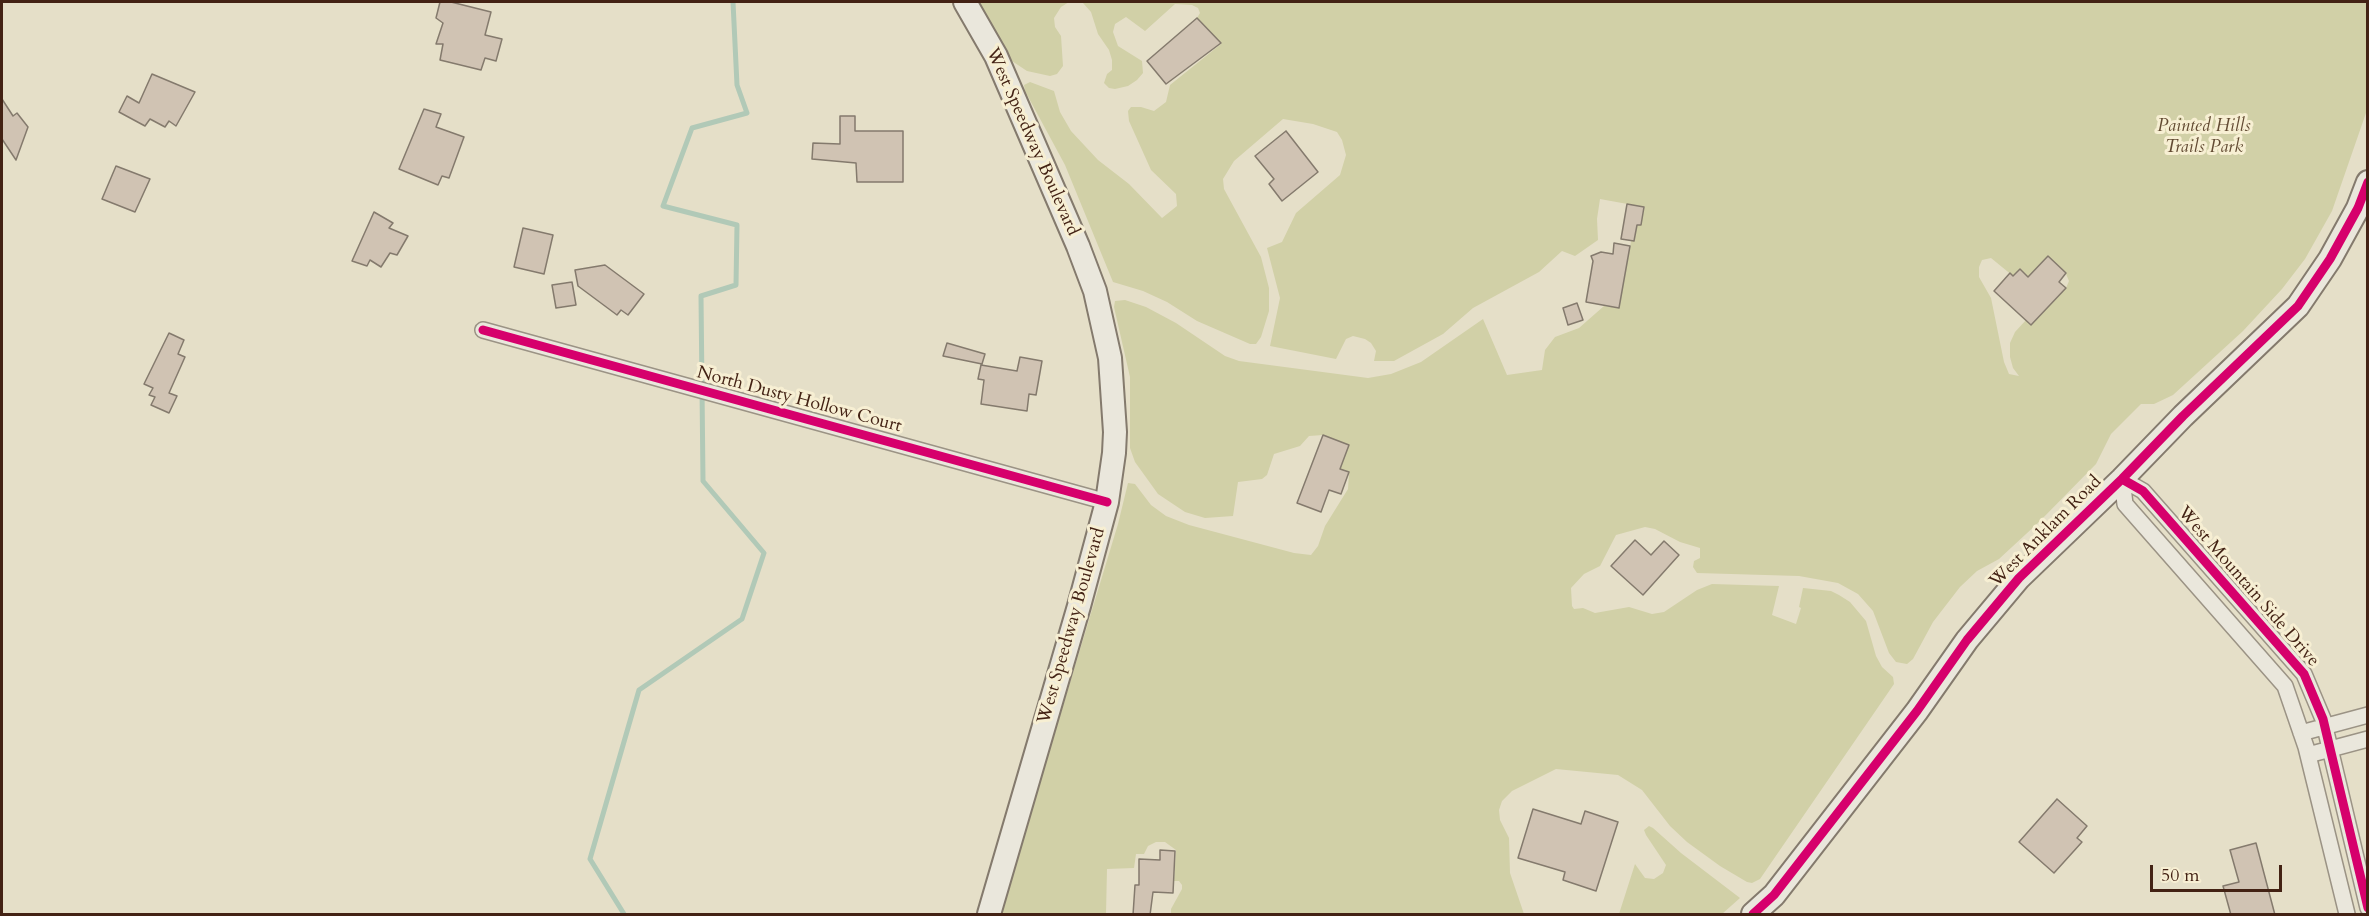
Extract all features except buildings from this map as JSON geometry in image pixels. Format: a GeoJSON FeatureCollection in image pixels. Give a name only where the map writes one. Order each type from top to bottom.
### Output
{"type":"FeatureCollection","features":[{"type":"Feature","properties":{"kind":"main road","name":"West Speedway Boulevard"},"geometry":{"type":"LineString","coordinates":[[966,2],[996,56],[1074,236],[1095,291],[1110,358],[1114,392],[1114,453],[1107,502],[989,915]]}},
{"type":"Feature","properties":{"kind":"main road","name":"West Anklam Road"},"geometry":{"type":"LineString","coordinates":[[1753,915],[1774,895],[1917,711],[1975,631],[2019,578],[2298,306],[2358,208],[2367,182]]}},
{"type":"Feature","properties":{"kind":"street","name":"North Dusty Hollow Court"},"geometry":{"type":"LineString","coordinates":[[483,330],[1107,502]]}},
{"type":"Feature","properties":{"kind":"street","name":"West Mountain Side Drive"},"geometry":{"type":"LineString","coordinates":[[2122,479],[2143,491],[2304,674],[2330,749],[2367,908]]}},
{"type":"Feature","properties":{"kind":"street","name":"West Mountain Side Drive"},"geometry":{"type":"LineString","coordinates":[[2122,479],[2125,504],[2285,686],[2308,755],[2347,915]]}},
{"type":"Feature","properties":{"kind":"street"},"geometry":{"type":"LineString","coordinates":[[2301,733],[2367,716]]}},
{"type":"Feature","properties":{"kind":"street"},"geometry":{"type":"LineString","coordinates":[[2308,755],[2367,739]]}},
{"type":"Feature","properties":{"kind":"green space"},"geometry":{"type":"Polygon","coordinates":[[[979,2],[1069,2],[1061,7],[1054,18],[1055,27],[1061,36],[1063,66],[1057,74],[1050,76],[1027,71],[1012,61],[979,2]]]}},
{"type":"Feature","properties":{"kind":"green space","name":"Painted Hills Trails Park"},"geometry":{"type":"Polygon","coordinates":[[[1069,2],[2367,2],[2367,110],[2332,211],[2305,259],[2282,289],[2243,331],[2173,395],[2154,404],[2141,404],[2111,434],[2096,464],[2039,522],[1999,559],[1977,571],[1960,587],[1933,622],[1913,659],[1907,664],[1896,662],[1889,653],[1873,611],[1858,594],[1838,583],[1799,576],[1697,573],[1693,567],[1694,561],[1700,558],[1700,548],[1680,542],[1655,529],[1645,527],[1616,535],[1600,566],[1584,574],[1571,588],[1574,609],[1583,608],[1595,613],[1629,607],[1652,614],[1664,612],[1697,590],[1712,584],[1779,586],[1772,615],[1796,624],[1801,608],[1799,607],[1803,588],[1831,591],[1850,602],[1866,621],[1876,656],[1882,667],[1893,677],[1894,684],[1760,879],[1752,883],[1747,882],[1687,842],[1670,826],[1642,790],[1618,775],[1556,769],[1512,791],[1502,801],[1499,810],[1500,820],[1509,838],[1510,873],[1524,914],[1171,914],[1171,909],[1182,889],[1179,881],[1174,881],[1176,850],[1165,842],[1156,842],[1148,846],[1144,854],[1136,854],[1134,868],[1107,869],[1106,914],[1000,914],[1118,524],[1128,483],[1135,484],[1151,505],[1166,516],[1189,525],[1294,553],[1311,555],[1318,546],[1325,526],[1348,489],[1349,473],[1340,469],[1349,445],[1323,435],[1309,436],[1300,446],[1274,454],[1267,475],[1262,479],[1238,482],[1233,516],[1205,518],[1185,512],[1158,494],[1135,462],[1130,448],[1130,377],[1114,307],[1115,301],[1125,300],[1146,307],[1176,323],[1225,356],[1239,361],[1368,378],[1391,374],[1421,362],[1483,319],[1507,375],[1542,370],[1545,350],[1555,337],[1579,328],[1604,306],[1619,308],[1631,241],[1634,241],[1637,225],[1641,225],[1644,207],[1600,199],[1597,219],[1598,240],[1575,256],[1562,251],[1539,272],[1473,308],[1443,334],[1394,361],[1374,361],[1376,351],[1371,343],[1353,336],[1346,339],[1336,359],[1270,346],[1280,298],[1267,248],[1282,242],[1296,213],[1340,175],[1346,155],[1337,132],[1313,124],[1283,119],[1234,161],[1223,179],[1224,189],[1261,257],[1269,288],[1269,311],[1261,337],[1256,344],[1250,344],[1197,321],[1167,302],[1143,291],[1113,282],[1065,165],[1025,91],[1024,85],[1030,82],[1054,91],[1060,112],[1071,131],[1098,160],[1129,184],[1162,218],[1177,206],[1176,194],[1151,170],[1129,121],[1128,111],[1131,107],[1141,107],[1154,111],[1166,102],[1170,85],[1221,44],[1197,18],[1200,13],[1198,8],[1192,5],[1175,4],[1145,31],[1126,17],[1115,24],[1113,32],[1118,46],[1142,61],[1143,73],[1128,86],[1109,88],[1104,83],[1107,74],[1112,70],[1109,50],[1098,34],[1091,12],[1083,3],[1069,2]],[[2048,256],[2028,277],[2013,276],[1991,258],[1982,260],[1979,277],[1991,298],[2004,362],[2009,374],[2019,376],[2013,368],[2010,357],[2010,343],[2015,332],[2026,320],[2031,325],[2066,288],[2069,281],[2066,274],[2048,256]]]}},
{"type":"Feature","properties":{"kind":"green space"},"geometry":{"type":"Polygon","coordinates":[[[1649,826],[1740,898],[1722,914],[1619,914],[1635,864],[1645,878],[1654,879],[1663,873],[1666,865],[1646,835],[1644,830],[1649,826]]]}},
{"type":"Feature","properties":{"kind":"waterway"},"geometry":{"type":"LineString","coordinates":[[624,914],[590,859],[639,690],[742,619],[764,553],[703,481],[701,296],[736,285],[737,225],[663,206],[692,128],[747,113],[737,85],[733,2]]}},
{"type":"Feature","properties":{"kind":"cycle path"},"geometry":{"type":"LineString","coordinates":[[1753,914],[1774,895],[1917,711],[1967,640],[2019,578],[2298,306],[2330,259],[2358,208],[2368,182]]}},
{"type":"Feature","properties":{"kind":"cycle path"},"geometry":{"type":"LineString","coordinates":[[483,330],[1107,502]]}},
{"type":"Feature","properties":{"kind":"cycle path"},"geometry":{"type":"LineString","coordinates":[[2122,479],[2143,491],[2304,674],[2323,719],[2368,908]]}}]}
